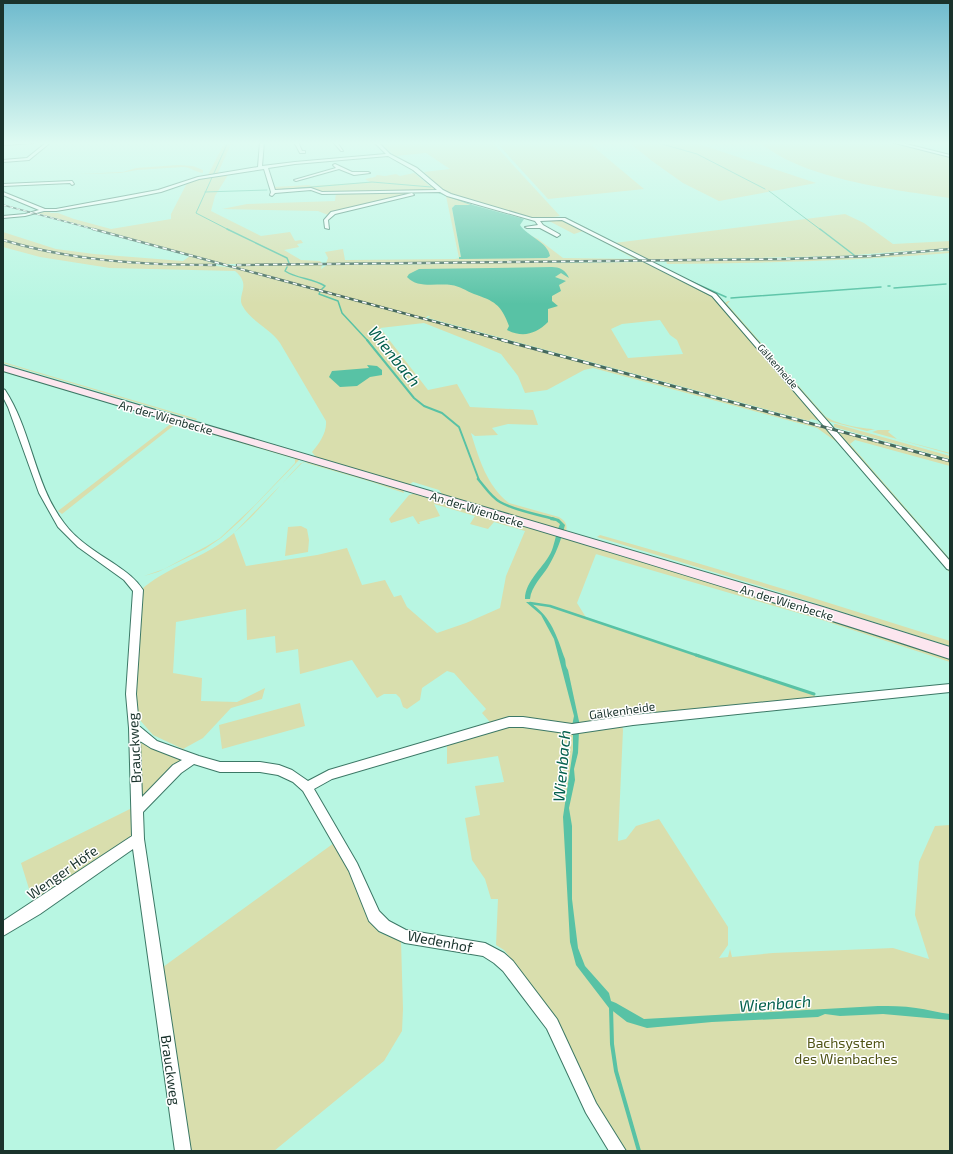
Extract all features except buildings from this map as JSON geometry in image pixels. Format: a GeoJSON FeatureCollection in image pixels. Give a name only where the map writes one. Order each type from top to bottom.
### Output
{"type":"FeatureCollection","features":[{"type":"Feature","properties":{"kind":"street"},"geometry":{"type":"LineString","coordinates":[[10,196],[44,210]]}},
{"type":"Feature","properties":{"kind":"street"},"geometry":{"type":"LineString","coordinates":[[3,217],[25,215],[44,210],[56,210],[137,196]]}},
{"type":"Feature","properties":{"kind":"street"},"geometry":{"type":"LineString","coordinates":[[327,228],[326,220],[332,213],[406,196]]}},
{"type":"Feature","properties":{"kind":"street"},"geometry":{"type":"LineString","coordinates":[[452,196],[537,220],[541,226],[557,235]]}},
{"type":"Feature","properties":{"kind":"street","name":"Gälkenheide"},"geometry":{"type":"LineString","coordinates":[[537,220],[563,219],[714,295],[950,567]]}},
{"type":"Feature","properties":{"kind":"street"},"geometry":{"type":"LineString","coordinates":[[527,227],[541,226]]}},
{"type":"Feature","properties":{"kind":"street","name":"An der Wienbecke"},"geometry":{"type":"LineString","coordinates":[[3,368],[816,610],[950,653]]}},
{"type":"Feature","properties":{"kind":"street","name":"Brauckweg"},"geometry":{"type":"LineString","coordinates":[[3,391],[12,407],[43,493],[61,525],[74,539],[96,557],[127,578],[138,590],[131,694],[134,728],[138,839],[183,1151]]}},
{"type":"Feature","properties":{"kind":"street","name":"Gälkenheide"},"geometry":{"type":"LineString","coordinates":[[308,787],[329,776],[457,739],[501,724],[523,722],[569,729],[584,728],[633,720],[950,688]]}},
{"type":"Feature","properties":{"kind":"street","name":"Wedenhof"},"geometry":{"type":"LineString","coordinates":[[134,728],[155,746],[193,759],[225,767],[272,767],[291,775],[308,787],[353,867],[374,916],[384,926],[405,936],[482,949],[494,954],[508,966],[552,1024],[591,1108],[618,1151]]}},
{"type":"Feature","properties":{"kind":"street"},"geometry":{"type":"LineString","coordinates":[[136,811],[177,769],[193,759]]}},
{"type":"Feature","properties":{"kind":"street","name":"Wenger Höfe"},"geometry":{"type":"LineString","coordinates":[[3,929],[138,839]]}},
{"type":"Feature","properties":{"kind":"green space","name":"Bachsystem des Wienbaches"},"geometry":{"type":"Polygon","coordinates":[[[180,196],[215,196],[211,211],[261,236],[290,232],[295,241],[301,240],[303,243],[297,244],[299,247],[284,250],[301,260],[320,261],[322,263],[288,263],[287,265],[322,265],[321,269],[327,265],[454,264],[454,262],[326,263],[328,258],[325,252],[343,249],[345,260],[459,258],[446,196],[473,205],[455,205],[452,208],[461,257],[518,224],[525,233],[538,239],[563,258],[635,259],[600,240],[642,260],[549,261],[549,263],[645,262],[713,295],[820,421],[811,419],[809,421],[428,318],[430,316],[424,319],[828,429],[950,570],[950,573],[841,445],[817,428],[593,368],[584,370],[547,390],[525,393],[518,376],[501,354],[424,323],[380,328],[428,390],[457,384],[470,407],[533,410],[538,425],[508,424],[492,428],[498,435],[475,436],[471,433],[477,453],[489,480],[501,496],[509,503],[559,517],[566,524],[565,539],[567,538],[950,656],[950,662],[819,619],[596,554],[577,603],[587,619],[815,695],[815,699],[621,718],[623,730],[618,841],[626,839],[636,826],[659,819],[728,927],[728,945],[719,958],[728,957],[730,949],[732,957],[773,953],[893,948],[929,959],[915,915],[919,862],[935,826],[950,825],[950,1151],[626,1151],[589,1094],[557,1018],[504,950],[496,945],[498,899],[491,899],[485,879],[472,860],[465,818],[480,815],[475,786],[504,782],[498,756],[447,764],[447,746],[495,728],[482,713],[486,709],[454,673],[447,671],[422,688],[420,700],[407,709],[403,707],[400,698],[396,694],[384,694],[377,698],[352,660],[300,674],[298,649],[276,653],[275,636],[247,640],[246,609],[176,622],[173,673],[202,678],[201,701],[237,702],[265,688],[262,699],[231,708],[203,738],[183,749],[153,735],[139,719],[135,692],[141,590],[168,571],[218,545],[236,531],[234,533],[246,566],[317,555],[347,548],[362,585],[385,580],[394,597],[401,595],[407,607],[437,633],[466,623],[500,608],[506,576],[525,531],[494,522],[488,529],[470,524],[475,516],[434,504],[440,516],[419,522],[420,524],[418,524],[413,516],[391,523],[389,519],[409,495],[416,493],[442,494],[439,490],[413,482],[410,484],[413,486],[312,456],[315,456],[312,452],[324,434],[326,421],[280,343],[271,333],[250,316],[242,305],[241,297],[243,281],[235,271],[110,268],[40,257],[3,247],[3,241],[41,251],[99,260],[157,265],[221,266],[242,270],[231,266],[243,266],[243,264],[225,264],[37,213],[51,211],[50,213],[58,213],[111,229],[171,219],[171,214],[180,196]],[[660,320],[622,324],[611,329],[628,358],[683,354],[677,340],[670,335],[660,320]]]}},
{"type":"Feature","properties":{"kind":"green space"},"geometry":{"type":"Polygon","coordinates":[[[336,196],[403,196],[328,215],[318,211],[222,209],[247,204],[335,201],[336,196]]]}},
{"type":"Feature","properties":{"kind":"green space"},"geometry":{"type":"Polygon","coordinates":[[[454,196],[541,196],[560,216],[541,219],[454,196]]]}},
{"type":"Feature","properties":{"kind":"green space"},"geometry":{"type":"Polygon","coordinates":[[[545,196],[578,196],[548,199],[545,196]]]}},
{"type":"Feature","properties":{"kind":"green space"},"geometry":{"type":"Polygon","coordinates":[[[709,196],[747,196],[719,201],[709,196]]]}},
{"type":"Feature","properties":{"kind":"green space"},"geometry":{"type":"Polygon","coordinates":[[[936,196],[950,196],[950,198],[936,196]]]}},
{"type":"Feature","properties":{"kind":"green space"},"geometry":{"type":"Polygon","coordinates":[[[845,214],[864,223],[893,244],[950,241],[950,248],[840,256],[648,260],[614,243],[845,214]]]}},
{"type":"Feature","properties":{"kind":"green space"},"geometry":{"type":"Polygon","coordinates":[[[558,220],[583,231],[574,234],[549,221],[558,220]]]}},
{"type":"Feature","properties":{"kind":"green space"},"geometry":{"type":"Polygon","coordinates":[[[3,232],[56,249],[94,254],[183,261],[190,256],[217,264],[194,265],[79,257],[40,250],[3,239],[3,232]]]}},
{"type":"Feature","properties":{"kind":"green space"},"geometry":{"type":"Polygon","coordinates":[[[950,251],[950,253],[915,256],[809,261],[667,264],[666,261],[842,258],[950,251]]]}},
{"type":"Feature","properties":{"kind":"green space"},"geometry":{"type":"Polygon","coordinates":[[[730,301],[727,304],[825,416],[842,424],[875,429],[867,431],[828,421],[726,305],[725,303],[730,301]]]}},
{"type":"Feature","properties":{"kind":"green space"},"geometry":{"type":"Polygon","coordinates":[[[3,362],[197,419],[196,420],[3,362]]]}},
{"type":"Feature","properties":{"kind":"green space"},"geometry":{"type":"Polygon","coordinates":[[[3,370],[299,460],[241,520],[221,538],[205,549],[158,572],[144,576],[164,569],[220,538],[255,505],[295,463],[295,459],[177,424],[62,514],[58,511],[173,422],[3,372],[3,370]]]}},
{"type":"Feature","properties":{"kind":"green space"},"geometry":{"type":"Polygon","coordinates":[[[834,424],[950,456],[950,459],[834,427],[834,424]]]}},
{"type":"Feature","properties":{"kind":"green space"},"geometry":{"type":"Polygon","coordinates":[[[878,430],[890,430],[888,432],[897,439],[950,454],[872,432],[878,430]]]}},
{"type":"Feature","properties":{"kind":"green space"},"geometry":{"type":"Polygon","coordinates":[[[835,431],[950,461],[950,466],[855,440],[850,444],[950,559],[950,564],[835,431]]]}},
{"type":"Feature","properties":{"kind":"green space"},"geometry":{"type":"Polygon","coordinates":[[[305,462],[403,489],[404,493],[305,462]]]}},
{"type":"Feature","properties":{"kind":"green space"},"geometry":{"type":"Polygon","coordinates":[[[282,483],[261,506],[236,531],[282,483]]]}},
{"type":"Feature","properties":{"kind":"green space"},"geometry":{"type":"Polygon","coordinates":[[[301,526],[307,529],[309,540],[308,552],[285,556],[288,527],[301,526]]]}},
{"type":"Feature","properties":{"kind":"green space"},"geometry":{"type":"Polygon","coordinates":[[[600,535],[732,573],[906,627],[950,641],[950,646],[773,590],[597,537],[600,535]]]}},
{"type":"Feature","properties":{"kind":"green space"},"geometry":{"type":"Polygon","coordinates":[[[300,703],[305,726],[222,749],[219,725],[300,703]]]}},
{"type":"Feature","properties":{"kind":"green space"},"geometry":{"type":"Polygon","coordinates":[[[138,742],[189,758],[141,803],[138,742]]]}},
{"type":"Feature","properties":{"kind":"green space"},"geometry":{"type":"Polygon","coordinates":[[[132,808],[132,838],[34,905],[21,863],[132,808]]]}},
{"type":"Feature","properties":{"kind":"green space"},"geometry":{"type":"Polygon","coordinates":[[[334,843],[352,878],[368,920],[380,933],[401,941],[403,1009],[402,1031],[384,1061],[274,1151],[191,1151],[163,967],[334,843]]]}},
{"type":"Feature","properties":{"kind":"shaded area"},"geometry":{"type":"Polygon","coordinates":[[[455,205],[473,205],[524,219],[520,225],[527,233],[545,247],[550,256],[547,258],[459,259],[459,257],[461,257],[452,208],[455,205]]]}},
{"type":"Feature","properties":{"kind":"shaded area"},"geometry":{"type":"Polygon","coordinates":[[[552,267],[562,270],[569,278],[561,273],[555,277],[566,281],[559,285],[561,291],[552,296],[552,301],[558,306],[548,309],[548,322],[529,334],[518,334],[507,330],[509,326],[503,313],[492,301],[460,287],[422,284],[411,281],[407,277],[409,274],[419,269],[552,267]]]}},
{"type":"Feature","properties":{"kind":"shaded area"},"geometry":{"type":"Polygon","coordinates":[[[367,365],[377,366],[382,370],[382,375],[370,377],[357,386],[340,387],[329,377],[332,371],[369,368],[367,365]]]}},
{"type":"Feature","properties":{"kind":"shaded area"},"geometry":{"type":"Polygon","coordinates":[[[552,517],[559,519],[565,525],[562,536],[548,567],[535,586],[530,599],[525,599],[528,586],[549,556],[553,547],[560,524],[556,521],[550,520],[552,517]]]}},
{"type":"Feature","properties":{"kind":"shaded area"},"geometry":{"type":"Polygon","coordinates":[[[526,602],[531,603],[542,612],[547,618],[557,638],[568,670],[580,726],[572,726],[574,716],[554,639],[541,615],[526,602]]]}},
{"type":"Feature","properties":{"kind":"shaded area"},"geometry":{"type":"Polygon","coordinates":[[[579,731],[578,753],[574,769],[575,780],[569,808],[572,826],[572,899],[578,948],[585,966],[609,993],[611,1001],[644,1019],[897,1006],[950,1014],[950,1020],[883,1014],[840,1016],[825,1014],[818,1017],[712,1022],[647,1028],[627,1022],[609,1008],[576,965],[570,942],[563,817],[573,750],[573,732],[579,731]]]}},
{"type":"Feature","properties":{"kind":"waterway","name":"Wienbach"},"geometry":{"type":"LineString","coordinates":[[204,196],[196,213],[228,229]]}},
{"type":"Feature","properties":{"kind":"waterway"},"geometry":{"type":"LineString","coordinates":[[447,196],[472,205],[473,207]]}},
{"type":"Feature","properties":{"kind":"waterway"},"geometry":{"type":"LineString","coordinates":[[775,196],[821,230]]}},
{"type":"Feature","properties":{"kind":"waterway","name":"Wienbach"},"geometry":{"type":"LineString","coordinates":[[228,229],[287,258],[289,263]]}},
{"type":"Feature","properties":{"kind":"waterway"},"geometry":{"type":"LineString","coordinates":[[820,229],[854,255]]}},
{"type":"Feature","properties":{"kind":"waterway","name":"Wienbach"},"geometry":{"type":"LineString","coordinates":[[287,267],[285,271],[294,276],[320,283],[325,286],[322,289]]}},
{"type":"Feature","properties":{"kind":"waterway"},"geometry":{"type":"LineString","coordinates":[[690,281],[726,297]]}},
{"type":"Feature","properties":{"kind":"waterway"},"geometry":{"type":"LineString","coordinates":[[894,288],[946,284]]}},
{"type":"Feature","properties":{"kind":"waterway"},"geometry":{"type":"LineString","coordinates":[[731,298],[881,287]]}},
{"type":"Feature","properties":{"kind":"waterway","name":"Wienbach"},"geometry":{"type":"LineString","coordinates":[[320,292],[319,294],[338,301],[342,313],[368,341]]}},
{"type":"Feature","properties":{"kind":"waterway","name":"Wienbach"},"geometry":{"type":"LineString","coordinates":[[367,340],[414,398],[424,406],[442,413],[459,427],[479,480]]}},
{"type":"Feature","properties":{"kind":"waterway","name":"Wienbach"},"geometry":{"type":"LineString","coordinates":[[478,479],[491,495],[500,502],[520,510],[554,519]]}},
{"type":"Feature","properties":{"kind":"waterway"},"geometry":{"type":"LineString","coordinates":[[530,603],[550,606],[697,655]]}},
{"type":"Feature","properties":{"kind":"waterway"},"geometry":{"type":"LineString","coordinates":[[697,655],[814,694]]}},
{"type":"Feature","properties":{"kind":"waterway"},"geometry":{"type":"LineString","coordinates":[[611,1007],[612,1044],[616,1071],[639,1151]]}},
{"type":"Feature","properties":{"kind":"railway"},"geometry":{"type":"LineString","coordinates":[[3,205],[97,230]]}},
{"type":"Feature","properties":{"kind":"railway"},"geometry":{"type":"LineString","coordinates":[[93,229],[506,341]]}},
{"type":"Feature","properties":{"kind":"railway"},"geometry":{"type":"LineString","coordinates":[[3,240],[56,253],[82,257],[135,263],[215,265]]}},
{"type":"Feature","properties":{"kind":"railway"},"geometry":{"type":"LineString","coordinates":[[237,265],[787,259],[871,256],[950,249]]}},
{"type":"Feature","properties":{"kind":"railway"},"geometry":{"type":"LineString","coordinates":[[502,340],[950,461]]}}]}
